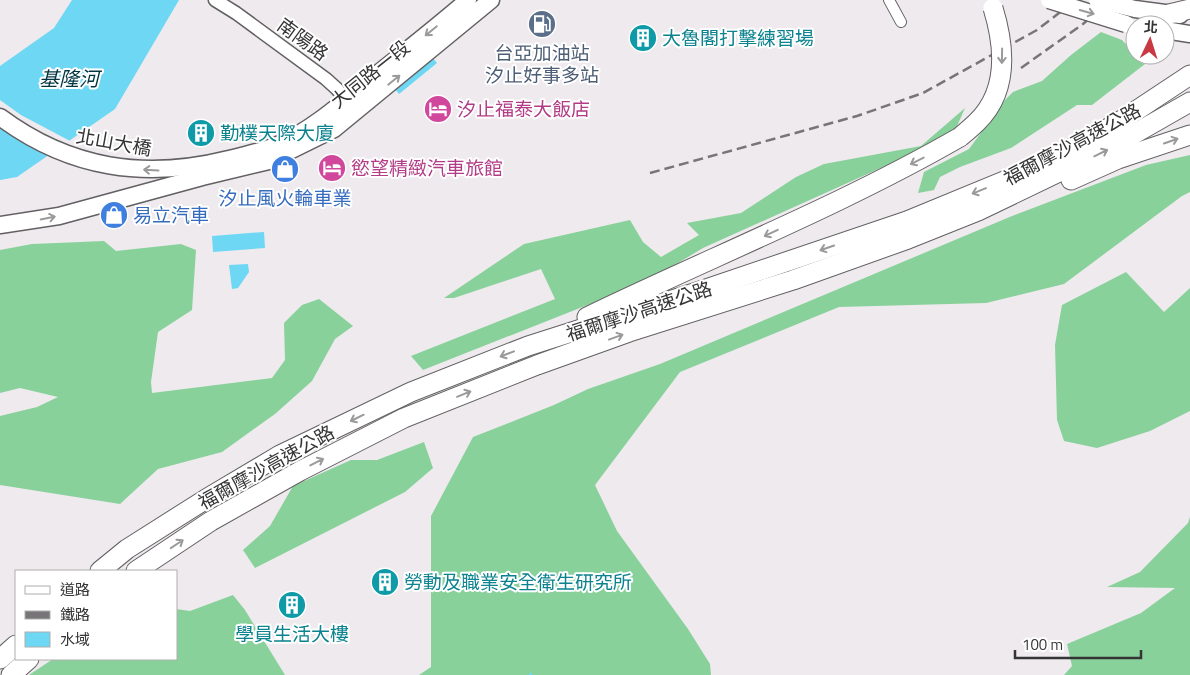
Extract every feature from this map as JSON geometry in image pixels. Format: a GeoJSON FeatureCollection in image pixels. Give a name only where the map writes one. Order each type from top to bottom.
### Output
{"type":"FeatureCollection","features":[{"type":"Feature","properties":{"kind":"highway"},"geometry":{"type":"LineString","coordinates":[[528,346],[640,292],[813,213],[924,158],[960,137],[979,121],[992,102],[1000,81],[1003,55],[1001,32],[991,4]]}},
{"type":"Feature","properties":{"kind":"highway"},"geometry":{"type":"LineString","coordinates":[[1175,17],[1190,9]]}},
{"type":"Feature","properties":{"kind":"highway","name":"福爾摩沙高速公路"},"geometry":{"type":"LineString","coordinates":[[102,569],[127,549],[206,498],[280,455],[411,392],[528,346],[697,292],[907,221],[1031,170],[1116,124],[1190,75]]}},
{"type":"Feature","properties":{"kind":"highway","name":"福爾摩沙高速公路"},"geometry":{"type":"LineString","coordinates":[[138,570],[211,521],[300,471],[404,418],[537,365],[629,332],[793,280],[908,239],[978,211],[1114,146],[1190,102]]}},
{"type":"Feature","properties":{"kind":"highway"},"geometry":{"type":"LineString","coordinates":[[978,211],[1025,201],[1118,159],[1190,135]]}},
{"type":"Feature","properties":{"kind":"highway"},"geometry":{"type":"LineString","coordinates":[[0,646],[15,635]]}},
{"type":"Feature","properties":{"kind":"highway"},"geometry":{"type":"LineString","coordinates":[[0,660],[15,646]]}},
{"type":"Feature","properties":{"kind":"highway"},"geometry":{"type":"LineString","coordinates":[[11,675],[28,660]]}},
{"type":"Feature","properties":{"kind":"main road","name":"大同路一段"},"geometry":{"type":"LineString","coordinates":[[0,225],[59,216],[166,186],[269,161],[334,128],[351,106],[468,0]]}},
{"type":"Feature","properties":{"kind":"main road","name":"大同路一段"},"geometry":{"type":"LineString","coordinates":[[200,166],[259,152],[279,144],[351,106],[491,0]]}},
{"type":"Feature","properties":{"kind":"main road"},"geometry":{"type":"LineString","coordinates":[[1049,0],[1125,23]]}},
{"type":"Feature","properties":{"kind":"main road"},"geometry":{"type":"LineString","coordinates":[[1097,0],[1135,9],[1150,15]]}},
{"type":"Feature","properties":{"kind":"main road"},"geometry":{"type":"LineString","coordinates":[[1175,20],[1190,15]]}},
{"type":"Feature","properties":{"kind":"main road"},"geometry":{"type":"LineString","coordinates":[[1175,26],[1190,34]]}},
{"type":"Feature","properties":{"kind":"main road","name":"北山大橋"},"geometry":{"type":"LineString","coordinates":[[0,117],[34,140],[65,154],[98,164],[157,170],[200,166]]}},
{"type":"Feature","properties":{"kind":"street","name":"南陽路"},"geometry":{"type":"LineString","coordinates":[[216,0],[326,80],[337,89],[351,106]]}},
{"type":"Feature","properties":{"kind":"street"},"geometry":{"type":"LineString","coordinates":[[889,0],[901,22]]}},
{"type":"Feature","properties":{"kind":"green space"},"geometry":{"type":"Polygon","coordinates":[[[1101,32],[1122,40],[1125,43],[1125,65],[1144,65],[1092,105],[1077,105],[1011,148],[960,167],[940,177],[934,190],[918,193],[924,172],[969,149],[1013,92],[1042,81],[1101,32]]]}},
{"type":"Feature","properties":{"kind":"green space"},"geometry":{"type":"Polygon","coordinates":[[[965,108],[957,126],[933,146],[703,248],[648,281],[423,370],[411,356],[555,299],[541,269],[454,298],[444,298],[524,244],[630,220],[643,242],[661,257],[699,235],[687,223],[741,213],[796,177],[824,164],[921,146],[965,108]]]}},
{"type":"Feature","properties":{"kind":"green space"},"geometry":{"type":"Polygon","coordinates":[[[1190,155],[1190,192],[1064,284],[986,303],[839,307],[680,372],[595,485],[617,531],[688,629],[710,664],[711,675],[419,675],[431,667],[431,516],[473,437],[554,405],[588,389],[660,364],[1012,216],[1146,165],[1190,155]]]}},
{"type":"Feature","properties":{"kind":"green space"},"geometry":{"type":"Polygon","coordinates":[[[104,241],[116,251],[181,244],[196,250],[192,310],[158,332],[151,382],[152,393],[272,378],[285,360],[284,323],[302,305],[319,299],[353,326],[335,339],[312,381],[275,414],[222,452],[158,469],[120,504],[0,485],[0,416],[37,407],[58,397],[20,388],[0,393],[0,250],[32,244],[104,241]]]}},
{"type":"Feature","properties":{"kind":"green space"},"geometry":{"type":"Polygon","coordinates":[[[1126,272],[1164,312],[1190,288],[1190,411],[1150,431],[1097,448],[1064,441],[1057,420],[1055,345],[1062,305],[1126,272]]]}},
{"type":"Feature","properties":{"kind":"green space"},"geometry":{"type":"Polygon","coordinates":[[[424,442],[433,468],[405,492],[255,568],[243,550],[270,526],[293,486],[351,460],[377,460],[424,442]]]}},
{"type":"Feature","properties":{"kind":"green space"},"geometry":{"type":"Polygon","coordinates":[[[1190,517],[1190,675],[1064,675],[1072,666],[1067,644],[1141,613],[1175,588],[1107,587],[1140,572],[1188,523],[1190,517]]]}},
{"type":"Feature","properties":{"kind":"green space"},"geometry":{"type":"Polygon","coordinates":[[[233,595],[245,610],[285,675],[29,675],[52,660],[178,660],[178,609],[190,611],[233,595]]]}},
{"type":"Feature","properties":{"kind":"water","name":"基隆河"},"geometry":{"type":"Polygon","coordinates":[[[72,0],[179,0],[115,109],[17,177],[0,180],[0,66],[54,28],[72,0]]]}},
{"type":"Feature","properties":{"kind":"water"},"geometry":{"type":"Polygon","coordinates":[[[430,55],[437,63],[399,94],[392,85],[430,55]]]}},
{"type":"Feature","properties":{"kind":"water"},"geometry":{"type":"Polygon","coordinates":[[[264,232],[265,248],[213,252],[212,236],[264,232]]]}},
{"type":"Feature","properties":{"kind":"water"},"geometry":{"type":"Polygon","coordinates":[[[248,264],[249,272],[238,288],[232,289],[229,265],[248,264]]]}},
{"type":"Feature","properties":{"kind":"pier"},"geometry":{"type":"Polygon","coordinates":[[[0,100],[21,115],[72,142],[56,153],[0,120],[0,100]]]}},
{"type":"Feature","properties":{"kind":"railway"},"geometry":{"type":"LineString","coordinates":[[650,173],[857,116],[923,93],[1037,30],[1076,0]]}},
{"type":"Feature","properties":{"kind":"railway"},"geometry":{"type":"LineString","coordinates":[[1021,68],[1083,24],[1111,0]]}},
{"type":"Feature","properties":{"kind":"place","name":"台亞加油站 汐止好事多站"},"geometry":{"type":"Point","coordinates":[542,24]}},
{"type":"Feature","properties":{"kind":"place","name":"大魯閣打擊練習場"},"geometry":{"type":"Point","coordinates":[643,38]}},
{"type":"Feature","properties":{"kind":"place","name":"汐止福泰大飯店"},"geometry":{"type":"Point","coordinates":[438,109]}},
{"type":"Feature","properties":{"kind":"place","name":"勤樸天際大廈"},"geometry":{"type":"Point","coordinates":[201,133]}},
{"type":"Feature","properties":{"kind":"place","name":"慾望精緻汽車旅館"},"geometry":{"type":"Point","coordinates":[332,168]}},
{"type":"Feature","properties":{"kind":"place","name":"汐止風火輪車業"},"geometry":{"type":"Point","coordinates":[285,169]}},
{"type":"Feature","properties":{"kind":"place","name":"易立汽車"},"geometry":{"type":"Point","coordinates":[114,215]}},
{"type":"Feature","properties":{"kind":"place","name":"勞動及職業安全衛生研究所"},"geometry":{"type":"Point","coordinates":[385,582]}},
{"type":"Feature","properties":{"kind":"place","name":"學員生活大樓"},"geometry":{"type":"Point","coordinates":[292,605]}}]}
